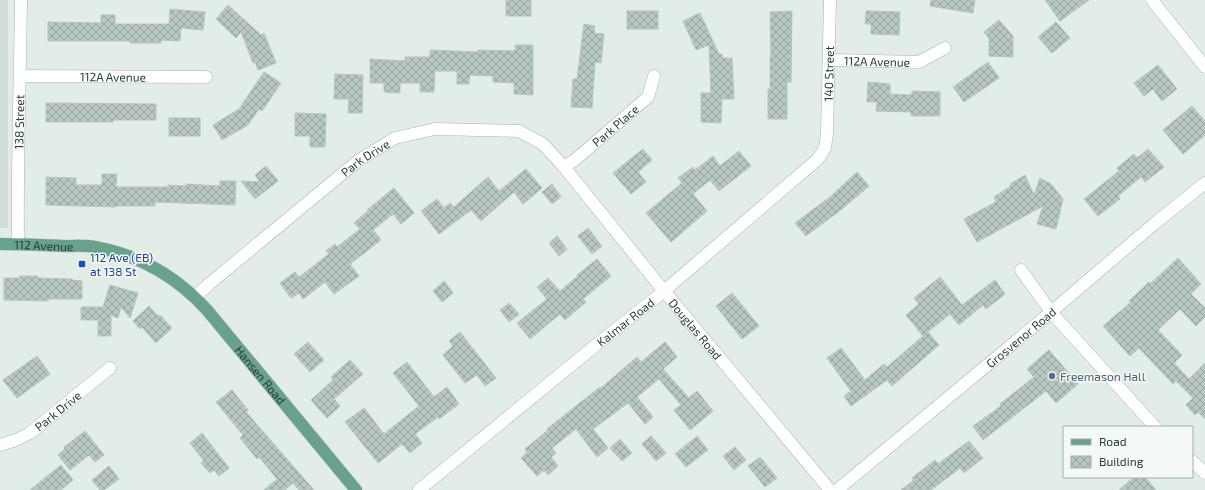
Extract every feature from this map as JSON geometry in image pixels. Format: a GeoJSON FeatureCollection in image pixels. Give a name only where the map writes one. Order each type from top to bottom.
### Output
{"type":"FeatureCollection","features":[{"type":"Feature","properties":{"kind":"main road","name":"112 Avenue"},"geometry":{"type":"LineString","coordinates":[[0,244],[94,246],[130,256],[156,268]]}},
{"type":"Feature","properties":{"kind":"main road","name":"Hansen Road"},"geometry":{"type":"LineString","coordinates":[[156,268],[195,297],[356,490]]}},
{"type":"Feature","properties":{"kind":"street","name":"138 Street"},"geometry":{"type":"LineString","coordinates":[[18,244],[21,0]]}},
{"type":"Feature","properties":{"kind":"street","name":"140 Street"},"geometry":{"type":"LineString","coordinates":[[825,148],[830,60],[830,0]]}},
{"type":"Feature","properties":{"kind":"street"},"geometry":{"type":"LineString","coordinates":[[1152,0],[1205,67]]}},
{"type":"Feature","properties":{"kind":"street","name":"112A Avenue"},"geometry":{"type":"LineString","coordinates":[[830,60],[919,62],[945,48]]}},
{"type":"Feature","properties":{"kind":"street","name":"112A Avenue"},"geometry":{"type":"LineString","coordinates":[[20,76],[206,77]]}},
{"type":"Feature","properties":{"kind":"street","name":"Park Place"},"geometry":{"type":"LineString","coordinates":[[564,167],[576,159],[648,98],[654,76]]}},
{"type":"Feature","properties":{"kind":"street","name":"Park Drive"},"geometry":{"type":"LineString","coordinates":[[195,297],[359,160],[395,138],[435,129],[519,131],[543,144],[564,167]]}},
{"type":"Feature","properties":{"kind":"street","name":"Kalmar Road"},"geometry":{"type":"LineString","coordinates":[[419,490],[664,291],[818,159],[825,148]]}},
{"type":"Feature","properties":{"kind":"street","name":"Douglas Road"},"geometry":{"type":"LineString","coordinates":[[564,167],[664,291],[830,490]]}},
{"type":"Feature","properties":{"kind":"street","name":"Grosvenor Road"},"geometry":{"type":"LineString","coordinates":[[836,490],[1205,183]]}},
{"type":"Feature","properties":{"kind":"street"},"geometry":{"type":"LineString","coordinates":[[1021,270],[1051,312],[1154,426]]}},
{"type":"Feature","properties":{"kind":"street","name":"Park Drive"},"geometry":{"type":"LineString","coordinates":[[0,445],[16,440],[30,432],[110,368]]}},
{"type":"Feature","properties":{"kind":"street"},"geometry":{"type":"LineString","coordinates":[[1193,462],[1205,473]]}},
{"type":"Feature","properties":{"kind":"shaded area"},"geometry":{"type":"Polygon","coordinates":[[[0,0],[8,0],[8,228],[0,228],[0,0]]]}},
{"type":"Feature","properties":{"kind":"building"},"geometry":{"type":"Polygon","coordinates":[[[506,0],[531,0],[531,16],[506,16],[506,0]]]}},
{"type":"Feature","properties":{"kind":"building"},"geometry":{"type":"Polygon","coordinates":[[[931,0],[975,0],[973,13],[930,6],[931,0]]]}},
{"type":"Feature","properties":{"kind":"building"},"geometry":{"type":"Polygon","coordinates":[[[1045,0],[1089,0],[1060,21],[1045,0]]]}},
{"type":"Feature","properties":{"kind":"building"},"geometry":{"type":"Polygon","coordinates":[[[228,5],[261,35],[264,33],[276,63],[258,70],[255,62],[253,63],[241,32],[236,38],[216,19],[228,5]]]}},
{"type":"Feature","properties":{"kind":"building"},"geometry":{"type":"Polygon","coordinates":[[[170,9],[205,12],[203,30],[181,28],[180,41],[161,40],[161,43],[130,43],[130,41],[48,41],[48,22],[101,23],[101,15],[115,15],[115,24],[169,24],[170,9]]]}},
{"type":"Feature","properties":{"kind":"building"},"geometry":{"type":"Polygon","coordinates":[[[627,11],[658,11],[658,29],[627,29],[627,11]]]}},
{"type":"Feature","properties":{"kind":"building"},"geometry":{"type":"Polygon","coordinates":[[[792,11],[791,82],[787,82],[787,119],[768,119],[768,89],[770,89],[771,56],[770,12],[792,11]]]}},
{"type":"Feature","properties":{"kind":"building"},"geometry":{"type":"Polygon","coordinates":[[[866,11],[900,12],[899,35],[871,34],[871,24],[865,24],[866,11]]]}},
{"type":"Feature","properties":{"kind":"building"},"geometry":{"type":"Polygon","coordinates":[[[700,13],[719,54],[722,54],[722,58],[732,58],[734,99],[722,99],[721,123],[701,122],[701,93],[711,93],[709,45],[696,50],[683,21],[700,13]]]}},
{"type":"Feature","properties":{"kind":"building"},"geometry":{"type":"Polygon","coordinates":[[[999,20],[1013,36],[1013,57],[989,56],[989,38],[984,32],[999,20]]]}},
{"type":"Feature","properties":{"kind":"building"},"geometry":{"type":"Polygon","coordinates":[[[1056,22],[1070,38],[1052,53],[1038,37],[1056,22]]]}},
{"type":"Feature","properties":{"kind":"building"},"geometry":{"type":"Polygon","coordinates":[[[584,24],[595,26],[594,33],[604,34],[601,63],[595,62],[592,108],[571,107],[573,79],[577,79],[584,24]]]}},
{"type":"Feature","properties":{"kind":"building"},"geometry":{"type":"Polygon","coordinates":[[[515,45],[533,45],[533,95],[514,94],[514,83],[493,82],[493,76],[470,75],[469,84],[457,84],[457,71],[435,71],[434,92],[420,92],[420,83],[400,83],[400,93],[384,92],[384,83],[370,83],[370,59],[405,61],[405,57],[430,57],[430,50],[478,52],[478,50],[515,51],[515,45]]]}},
{"type":"Feature","properties":{"kind":"building"},"geometry":{"type":"Polygon","coordinates":[[[988,62],[999,78],[964,102],[953,87],[988,62]]]}},
{"type":"Feature","properties":{"kind":"building"},"geometry":{"type":"Polygon","coordinates":[[[1158,65],[1177,89],[1162,101],[1153,89],[1144,96],[1134,83],[1158,65]]]}},
{"type":"Feature","properties":{"kind":"building"},"geometry":{"type":"Polygon","coordinates":[[[264,72],[281,83],[262,111],[259,109],[248,125],[222,140],[213,125],[239,109],[264,72]]]}},
{"type":"Feature","properties":{"kind":"building"},"geometry":{"type":"Polygon","coordinates":[[[335,74],[363,75],[362,113],[348,113],[349,99],[334,99],[335,74]]]}},
{"type":"Feature","properties":{"kind":"building"},"geometry":{"type":"Polygon","coordinates":[[[868,82],[890,84],[890,94],[912,95],[912,91],[940,92],[940,116],[911,116],[911,112],[876,111],[877,102],[867,102],[868,82]]]}},
{"type":"Feature","properties":{"kind":"building"},"geometry":{"type":"Polygon","coordinates":[[[46,103],[156,104],[156,120],[113,120],[113,122],[46,122],[46,103]]]}},
{"type":"Feature","properties":{"kind":"building"},"geometry":{"type":"Polygon","coordinates":[[[1192,106],[1205,121],[1205,135],[1183,154],[1163,130],[1192,106]]]}},
{"type":"Feature","properties":{"kind":"building"},"geometry":{"type":"Polygon","coordinates":[[[295,113],[326,114],[325,147],[310,147],[310,136],[295,136],[295,113]]]}},
{"type":"Feature","properties":{"kind":"building"},"geometry":{"type":"Polygon","coordinates":[[[169,118],[200,118],[200,136],[169,136],[169,118]]]}},
{"type":"Feature","properties":{"kind":"building"},"geometry":{"type":"Polygon","coordinates":[[[643,149],[652,160],[638,172],[646,182],[631,194],[613,173],[643,149]]]}},
{"type":"Feature","properties":{"kind":"building"},"geometry":{"type":"Polygon","coordinates":[[[1148,149],[1164,167],[1145,182],[1141,177],[1118,196],[1120,199],[1098,216],[1084,199],[1119,171],[1117,168],[1134,154],[1137,158],[1148,149]]]}},
{"type":"Feature","properties":{"kind":"building"},"geometry":{"type":"Polygon","coordinates":[[[739,151],[751,166],[719,191],[710,180],[693,194],[707,211],[671,242],[646,213],[682,183],[678,178],[693,167],[695,170],[713,156],[720,166],[739,151]]]}},
{"type":"Feature","properties":{"kind":"building"},"geometry":{"type":"Polygon","coordinates":[[[266,166],[278,181],[255,199],[241,181],[260,182],[255,175],[266,166]]]}},
{"type":"Feature","properties":{"kind":"building"},"geometry":{"type":"Polygon","coordinates":[[[526,169],[542,188],[523,204],[514,192],[481,221],[471,210],[439,234],[421,211],[437,199],[444,208],[450,203],[454,207],[488,177],[499,191],[526,169]]]}},
{"type":"Feature","properties":{"kind":"building"},"geometry":{"type":"Polygon","coordinates":[[[857,172],[869,186],[842,209],[806,236],[795,223],[830,197],[857,172]]]}},
{"type":"Feature","properties":{"kind":"building"},"geometry":{"type":"Polygon","coordinates":[[[102,174],[117,174],[116,187],[168,187],[168,185],[186,186],[186,184],[220,186],[220,181],[236,181],[235,205],[155,202],[155,206],[116,207],[46,205],[46,177],[76,178],[76,185],[102,185],[102,174]]]}},
{"type":"Feature","properties":{"kind":"building"},"geometry":{"type":"Polygon","coordinates":[[[1025,175],[1034,195],[1040,178],[1051,184],[1063,199],[1056,229],[1037,224],[1043,206],[977,242],[964,219],[996,202],[994,197],[1011,186],[1010,184],[1025,175]]]}},
{"type":"Feature","properties":{"kind":"building"},"geometry":{"type":"Polygon","coordinates":[[[552,184],[561,197],[552,204],[542,192],[552,184]]]}},
{"type":"Feature","properties":{"kind":"building"},"geometry":{"type":"Polygon","coordinates":[[[394,188],[414,213],[401,224],[393,214],[373,230],[381,240],[350,264],[359,276],[334,294],[325,282],[303,299],[299,293],[291,298],[280,283],[295,272],[299,277],[329,254],[326,251],[335,244],[337,247],[360,229],[354,223],[368,211],[367,210],[394,188]]]}},
{"type":"Feature","properties":{"kind":"building"},"geometry":{"type":"Polygon","coordinates":[[[588,228],[602,246],[592,254],[578,236],[588,228]]]}},
{"type":"Feature","properties":{"kind":"building"},"geometry":{"type":"Polygon","coordinates":[[[557,236],[567,249],[559,256],[549,243],[557,236]]]}},
{"type":"Feature","properties":{"kind":"building"},"geometry":{"type":"Polygon","coordinates":[[[1178,258],[1201,284],[1191,294],[1205,308],[1205,317],[1196,326],[1180,309],[1158,330],[1182,355],[1174,363],[1189,379],[1205,363],[1205,419],[1198,412],[1195,415],[1186,405],[1193,398],[1176,381],[1173,384],[1139,348],[1130,356],[1103,326],[1131,302],[1129,301],[1149,282],[1150,284],[1178,258]]]}},
{"type":"Feature","properties":{"kind":"building"},"geometry":{"type":"Polygon","coordinates":[[[597,259],[611,276],[583,299],[586,302],[565,320],[560,314],[530,339],[517,323],[547,299],[537,287],[548,278],[560,291],[597,259]]]}},
{"type":"Feature","properties":{"kind":"building"},"geometry":{"type":"Polygon","coordinates":[[[20,276],[38,276],[38,278],[72,279],[82,281],[82,299],[48,299],[48,301],[4,300],[4,278],[19,278],[20,276]]]}},
{"type":"Feature","properties":{"kind":"building"},"geometry":{"type":"Polygon","coordinates":[[[940,277],[962,305],[995,280],[1005,294],[986,309],[983,305],[959,325],[950,314],[928,332],[939,345],[892,386],[887,380],[851,406],[844,396],[851,391],[827,358],[841,348],[865,380],[884,364],[887,367],[923,336],[906,315],[919,304],[914,298],[940,277]]]}},
{"type":"Feature","properties":{"kind":"building"},"geometry":{"type":"Polygon","coordinates":[[[444,281],[453,293],[442,302],[433,291],[444,281]]]}},
{"type":"Feature","properties":{"kind":"building"},"geometry":{"type":"Polygon","coordinates":[[[110,285],[138,293],[130,318],[121,307],[118,318],[111,315],[111,336],[98,336],[98,320],[81,320],[81,307],[103,307],[110,285]]]}},
{"type":"Feature","properties":{"kind":"building"},"geometry":{"type":"Polygon","coordinates":[[[732,293],[759,326],[742,339],[716,306],[732,293]]]}},
{"type":"Feature","properties":{"kind":"building"},"geometry":{"type":"Polygon","coordinates":[[[509,303],[519,314],[509,322],[500,310],[509,303]]]}},
{"type":"Feature","properties":{"kind":"building"},"geometry":{"type":"Polygon","coordinates":[[[149,306],[172,328],[156,343],[142,327],[140,329],[133,321],[149,306]]]}},
{"type":"Feature","properties":{"kind":"building"},"geometry":{"type":"Polygon","coordinates":[[[460,332],[496,378],[485,386],[477,375],[465,383],[443,355],[453,346],[449,341],[460,332]]]}},
{"type":"Feature","properties":{"kind":"building"},"geometry":{"type":"Polygon","coordinates":[[[308,342],[324,360],[310,372],[294,354],[308,342]]]}},
{"type":"Feature","properties":{"kind":"building"},"geometry":{"type":"Polygon","coordinates":[[[665,342],[677,357],[663,369],[689,398],[697,391],[713,411],[690,430],[674,410],[681,405],[659,379],[637,397],[653,417],[645,424],[628,403],[593,429],[608,448],[597,457],[576,429],[552,448],[556,453],[551,457],[558,466],[548,475],[544,470],[537,476],[521,458],[527,452],[525,449],[548,430],[547,429],[600,387],[601,388],[637,357],[641,362],[665,342]]]}},
{"type":"Feature","properties":{"kind":"building"},"geometry":{"type":"Polygon","coordinates":[[[1049,350],[1078,384],[1056,403],[1046,391],[983,440],[973,426],[1001,406],[1000,404],[1034,377],[1027,369],[1049,350]]]}},
{"type":"Feature","properties":{"kind":"building"},"geometry":{"type":"Polygon","coordinates":[[[37,356],[50,374],[17,398],[3,380],[37,356]]]}},
{"type":"Feature","properties":{"kind":"building"},"geometry":{"type":"Polygon","coordinates":[[[350,360],[363,374],[334,399],[340,406],[327,418],[311,400],[333,380],[331,377],[350,360]]]}},
{"type":"Feature","properties":{"kind":"building"},"geometry":{"type":"Polygon","coordinates":[[[407,362],[434,397],[447,387],[459,404],[415,434],[422,443],[410,453],[402,444],[378,463],[345,422],[364,408],[384,434],[419,406],[393,373],[407,362]]]}},
{"type":"Feature","properties":{"kind":"building"},"geometry":{"type":"Polygon","coordinates":[[[232,390],[248,410],[246,412],[314,490],[299,490],[293,483],[285,490],[264,490],[277,479],[259,457],[257,459],[240,438],[243,435],[216,402],[232,390]]]}},
{"type":"Feature","properties":{"kind":"building"},"geometry":{"type":"Polygon","coordinates":[[[85,431],[104,455],[95,462],[89,455],[70,470],[58,455],[65,449],[64,447],[85,431]]]}},
{"type":"Feature","properties":{"kind":"building"},"geometry":{"type":"Polygon","coordinates":[[[202,433],[229,468],[219,476],[214,470],[210,473],[201,463],[204,461],[190,443],[202,433]]]}},
{"type":"Feature","properties":{"kind":"building"},"geometry":{"type":"Polygon","coordinates":[[[651,436],[666,453],[656,461],[642,444],[651,436]]]}},
{"type":"Feature","properties":{"kind":"building"},"geometry":{"type":"Polygon","coordinates":[[[697,436],[708,450],[686,467],[675,454],[697,436]]]}},
{"type":"Feature","properties":{"kind":"building"},"geometry":{"type":"Polygon","coordinates":[[[620,439],[632,453],[622,461],[610,448],[620,439]]]}},
{"type":"Feature","properties":{"kind":"building"},"geometry":{"type":"Polygon","coordinates":[[[969,441],[983,458],[964,473],[960,468],[931,490],[901,490],[914,480],[912,478],[935,460],[938,464],[969,441]]]}},
{"type":"Feature","properties":{"kind":"building"},"geometry":{"type":"Polygon","coordinates":[[[735,447],[746,460],[734,470],[723,456],[735,447]]]}},
{"type":"Feature","properties":{"kind":"building"},"geometry":{"type":"Polygon","coordinates":[[[760,457],[777,478],[765,487],[748,466],[760,457]]]}},
{"type":"Feature","properties":{"kind":"building"},"geometry":{"type":"Polygon","coordinates":[[[61,465],[73,480],[61,490],[30,490],[61,465]]]}},
{"type":"Feature","properties":{"kind":"building"},"geometry":{"type":"Polygon","coordinates":[[[109,466],[119,479],[104,490],[100,490],[92,480],[109,466]]]}},
{"type":"Feature","properties":{"kind":"building"},"geometry":{"type":"Polygon","coordinates":[[[1133,478],[1146,478],[1156,490],[1119,490],[1133,478]]]}},
{"type":"Feature","properties":{"kind":"place","name":"112 Ave (EB) at 138 St"},"geometry":{"type":"Point","coordinates":[82,264]}},
{"type":"Feature","properties":{"kind":"place","name":"Freemason Hall"},"geometry":{"type":"Point","coordinates":[1052,376]}}]}
